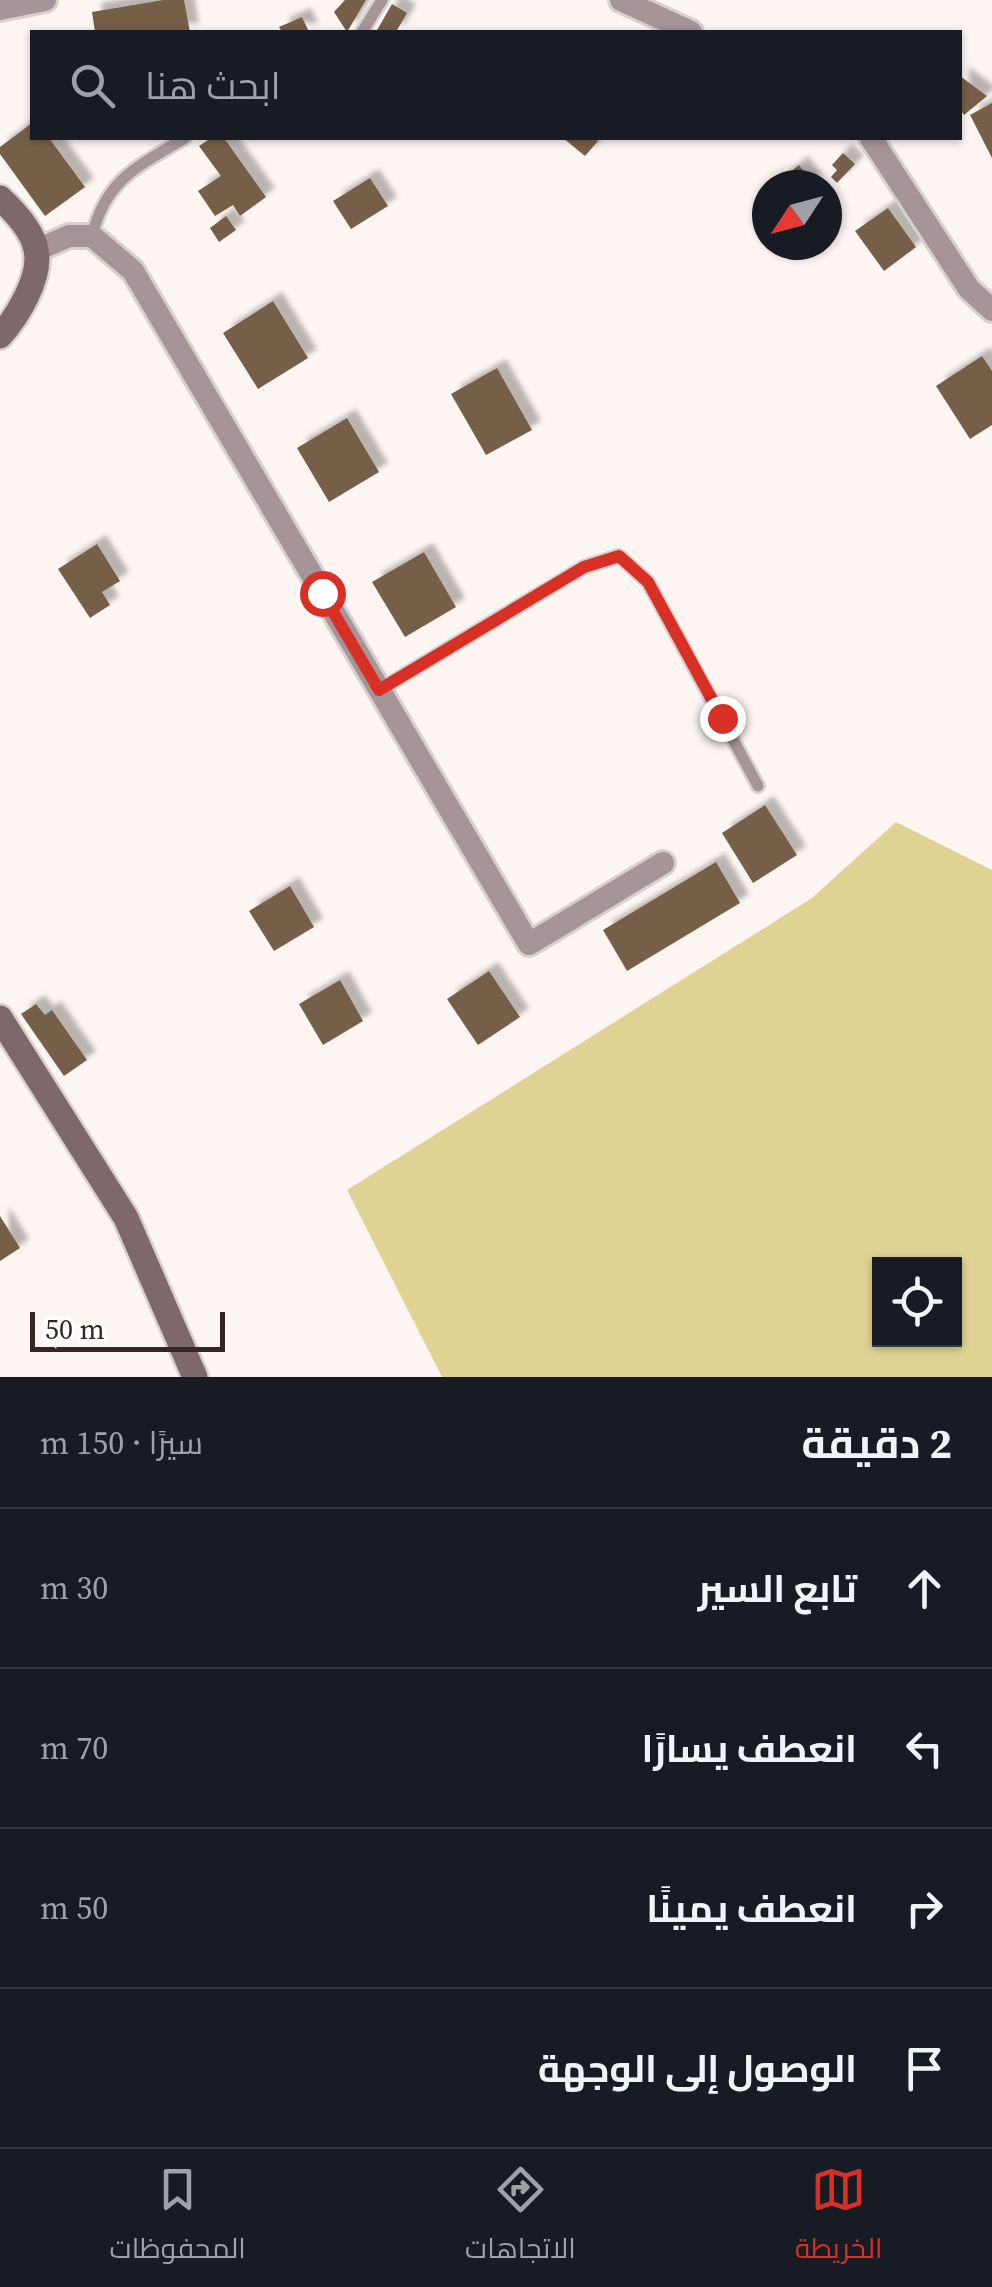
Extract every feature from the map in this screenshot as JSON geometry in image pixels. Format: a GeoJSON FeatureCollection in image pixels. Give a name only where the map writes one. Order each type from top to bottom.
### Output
{"type":"FeatureCollection","features":[{"type":"Feature","properties":{"kind":"street"},"geometry":{"type":"LineString","coordinates":[[0,9],[45,0]]}},
{"type":"Feature","properties":{"kind":"street"},"geometry":{"type":"LineString","coordinates":[[621,0],[686,30]]}},
{"type":"Feature","properties":{"kind":"street"},"geometry":{"type":"LineString","coordinates":[[872,140],[969,289],[992,310]]}},
{"type":"Feature","properties":{"kind":"street"},"geometry":{"type":"LineString","coordinates":[[0,198],[15,212],[36,250],[32,282],[0,336]]}},
{"type":"Feature","properties":{"kind":"street"},"geometry":{"type":"LineString","coordinates":[[36,250],[69,236],[92,236],[132,271],[528,944],[663,863]]}},
{"type":"Feature","properties":{"kind":"street"},"geometry":{"type":"LineString","coordinates":[[0,1018],[126,1218],[196,1377]]}},
{"type":"Feature","properties":{"kind":"lane"},"geometry":{"type":"LineString","coordinates":[[363,30],[382,0]]}},
{"type":"Feature","properties":{"kind":"lane"},"geometry":{"type":"LineString","coordinates":[[92,236],[100,204],[129,172],[181,140]]}},
{"type":"Feature","properties":{"kind":"lane"},"geometry":{"type":"LineString","coordinates":[[379,690],[584,567],[619,556],[648,582],[758,786]]}},
{"type":"Feature","properties":{"kind":"shaded area"},"geometry":{"type":"Polygon","coordinates":[[[896,822],[992,870],[992,1377],[442,1377],[347,1190],[812,898],[896,822]]]}},
{"type":"Feature","properties":{"kind":"building"},"geometry":{"type":"Polygon","coordinates":[[[184,0],[190,30],[95,30],[92,12],[184,0]]]}},
{"type":"Feature","properties":{"kind":"building"},"geometry":{"type":"Polygon","coordinates":[[[345,0],[366,0],[348,30],[334,12],[345,0]]]}},
{"type":"Feature","properties":{"kind":"building"},"geometry":{"type":"Polygon","coordinates":[[[392,4],[407,13],[397,30],[377,30],[392,4]]]}},
{"type":"Feature","properties":{"kind":"building"},"geometry":{"type":"Polygon","coordinates":[[[302,17],[308,30],[281,30],[279,27],[302,17]]]}},
{"type":"Feature","properties":{"kind":"building"},"geometry":{"type":"Polygon","coordinates":[[[962,77],[987,96],[964,115],[962,112],[962,77]]]}},
{"type":"Feature","properties":{"kind":"building"},"geometry":{"type":"Polygon","coordinates":[[[992,103],[992,158],[970,115],[992,103]]]}},
{"type":"Feature","properties":{"kind":"building"},"geometry":{"type":"Polygon","coordinates":[[[30,124],[30,140],[50,140],[85,187],[45,216],[0,154],[0,147],[30,124]]]}},
{"type":"Feature","properties":{"kind":"building"},"geometry":{"type":"Polygon","coordinates":[[[208,140],[225,140],[266,197],[240,216],[233,205],[215,216],[198,191],[221,176],[199,146],[208,140]]]}},
{"type":"Feature","properties":{"kind":"building"},"geometry":{"type":"Polygon","coordinates":[[[565,140],[598,141],[585,156],[565,140]]]}},
{"type":"Feature","properties":{"kind":"building"},"geometry":{"type":"Polygon","coordinates":[[[843,153],[855,164],[842,178],[842,170],[832,165],[843,153]]]}},
{"type":"Feature","properties":{"kind":"building"},"geometry":{"type":"Polygon","coordinates":[[[370,178],[388,206],[351,229],[333,201],[370,178]]]}},
{"type":"Feature","properties":{"kind":"building"},"geometry":{"type":"Polygon","coordinates":[[[888,208],[916,247],[884,271],[855,231],[888,208]]]}},
{"type":"Feature","properties":{"kind":"building"},"geometry":{"type":"Polygon","coordinates":[[[226,216],[236,230],[219,242],[210,228],[226,216]]]}},
{"type":"Feature","properties":{"kind":"building"},"geometry":{"type":"Polygon","coordinates":[[[273,301],[308,358],[258,389],[223,333],[273,301]]]}},
{"type":"Feature","properties":{"kind":"building"},"geometry":{"type":"Polygon","coordinates":[[[982,356],[992,371],[992,425],[970,439],[936,386],[982,356]]]}},
{"type":"Feature","properties":{"kind":"building"},"geometry":{"type":"Polygon","coordinates":[[[497,368],[532,430],[486,455],[451,394],[497,368]]]}},
{"type":"Feature","properties":{"kind":"building"},"geometry":{"type":"Polygon","coordinates":[[[347,418],[379,472],[329,502],[297,448],[347,418]]]}},
{"type":"Feature","properties":{"kind":"building"},"geometry":{"type":"Polygon","coordinates":[[[97,544],[120,581],[102,592],[110,605],[90,618],[58,569],[97,544]]]}},
{"type":"Feature","properties":{"kind":"building"},"geometry":{"type":"Polygon","coordinates":[[[424,552],[456,607],[405,637],[372,582],[424,552]]]}},
{"type":"Feature","properties":{"kind":"building"},"geometry":{"type":"Polygon","coordinates":[[[765,805],[797,855],[753,883],[722,833],[765,805]]]}},
{"type":"Feature","properties":{"kind":"building"},"geometry":{"type":"Polygon","coordinates":[[[716,862],[740,903],[627,971],[603,930],[716,862]]]}},
{"type":"Feature","properties":{"kind":"building"},"geometry":{"type":"Polygon","coordinates":[[[290,886],[314,927],[274,951],[249,911],[290,886]]]}},
{"type":"Feature","properties":{"kind":"building"},"geometry":{"type":"Polygon","coordinates":[[[489,971],[520,1017],[478,1045],[447,999],[489,971]]]}},
{"type":"Feature","properties":{"kind":"building"},"geometry":{"type":"Polygon","coordinates":[[[340,980],[363,1021],[323,1045],[299,1004],[340,980]]]}},
{"type":"Feature","properties":{"kind":"building"},"geometry":{"type":"Polygon","coordinates":[[[36,1004],[45,1015],[52,1010],[87,1060],[64,1076],[21,1014],[36,1004]]]}},
{"type":"Feature","properties":{"kind":"building"},"geometry":{"type":"Polygon","coordinates":[[[0,1216],[20,1248],[0,1261],[0,1216]]]}},
{"type":"Feature","properties":{"kind":"route"},"geometry":{"type":"LineString","coordinates":[[322,593],[379,690],[584,567],[619,556],[648,582],[722,718]]}}]}
